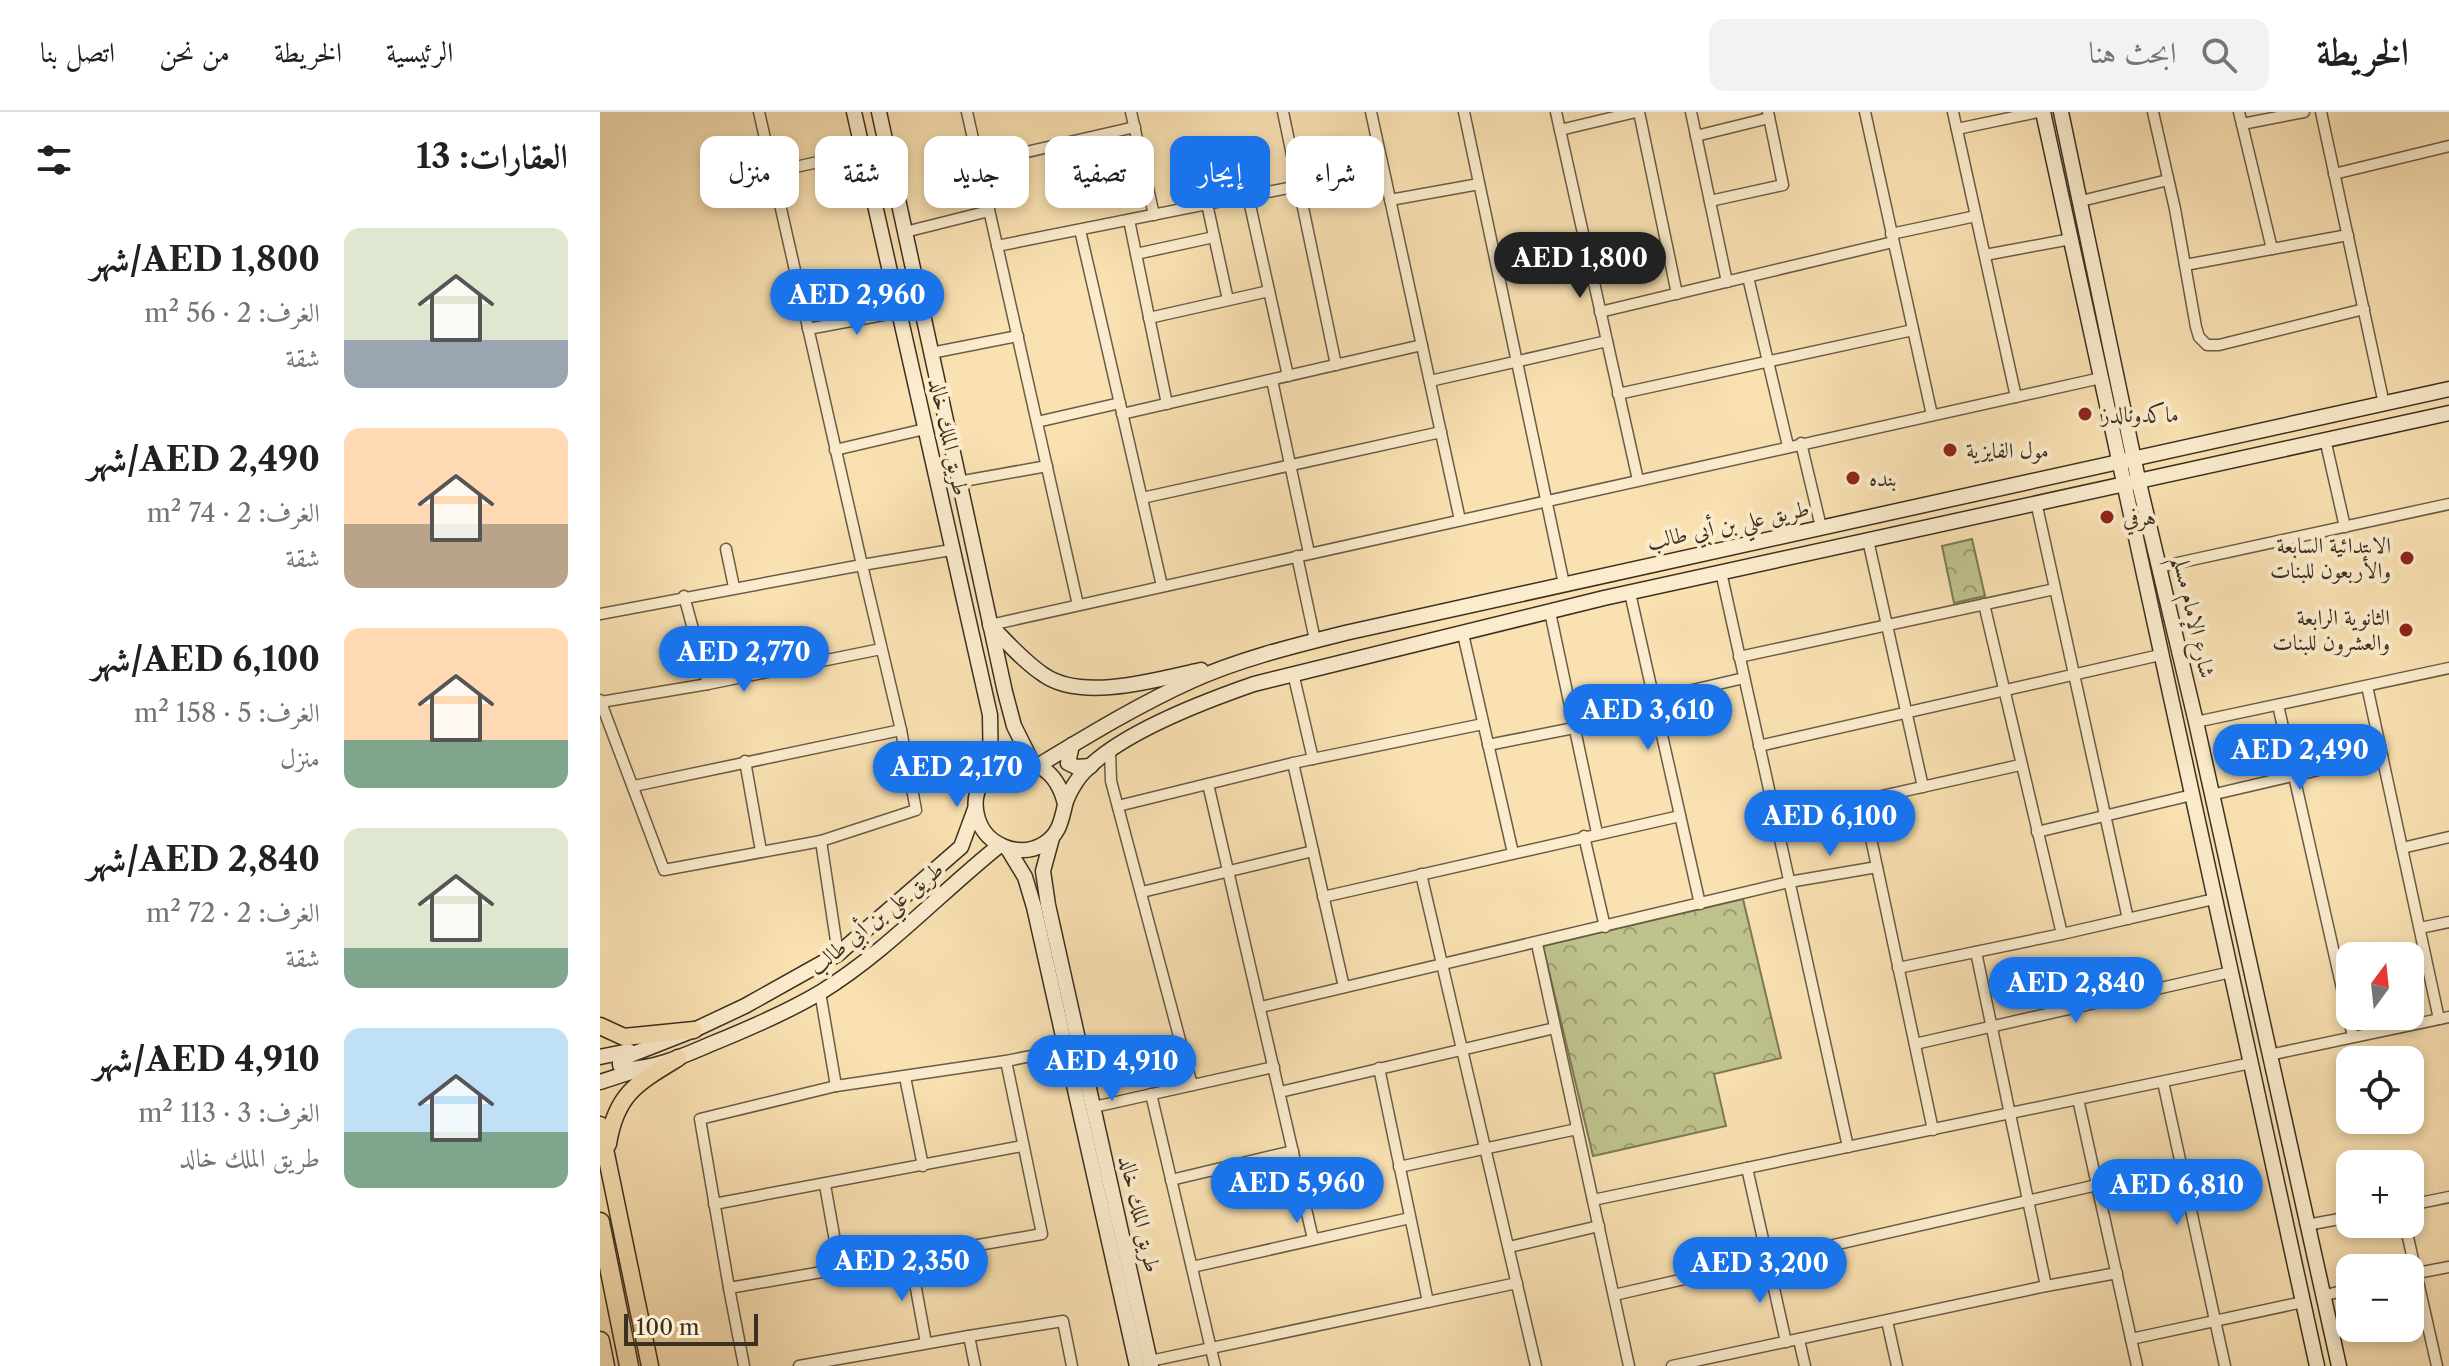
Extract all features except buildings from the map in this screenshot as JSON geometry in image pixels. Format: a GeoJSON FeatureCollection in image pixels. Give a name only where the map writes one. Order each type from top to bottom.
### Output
{"type":"FeatureCollection","features":[{"type":"Feature","properties":{"kind":"highway"},"geometry":{"type":"LineString","coordinates":[[600,1222],[629,1366]]}},
{"type":"Feature","properties":{"kind":"highway"},"geometry":{"type":"LineString","coordinates":[[600,1341],[605,1366]]}},
{"type":"Feature","properties":{"kind":"main road","name":"طريق الملك خالد"},"geometry":{"type":"LineString","coordinates":[[854,112],[859,136]]}},
{"type":"Feature","properties":{"kind":"main road","name":"طريق الملك خالد"},"geometry":{"type":"LineString","coordinates":[[879,112],[1014,726],[1035,764]]}},
{"type":"Feature","properties":{"kind":"main road","name":"شارع الإمام مسلم"},"geometry":{"type":"LineString","coordinates":[[2041,112],[2101,378],[2127,460]]}},
{"type":"Feature","properties":{"kind":"main road","name":"شارع الإمام مسلم"},"geometry":{"type":"LineString","coordinates":[[2061,112],[2081,201],[2160,655],[2317,1366]]}},
{"type":"Feature","properties":{"kind":"main road","name":"طريق الملك خالد"},"geometry":{"type":"LineString","coordinates":[[876,208],[992,729],[991,771]]}},
{"type":"Feature","properties":{"kind":"main road","name":"طريق علي بن أبي طالب"},"geometry":{"type":"LineString","coordinates":[[1035,764],[1168,692],[1241,662],[1315,640],[2449,389]]}},
{"type":"Feature","properties":{"kind":"main road","name":"طريق علي بن أبي طالب"},"geometry":{"type":"LineString","coordinates":[[1065,804],[1091,766],[1110,751],[1202,702],[1293,673],[1721,572],[2449,413]]}},
{"type":"Feature","properties":{"kind":"main road","name":"شارع الإمام مسلم"},"geometry":{"type":"LineString","coordinates":[[2131,481],[2159,567],[2196,722],[2339,1366]]}},
{"type":"Feature","properties":{"kind":"main road"},"geometry":{"type":"LineString","coordinates":[[990,625],[1046,677],[1067,684],[1124,686],[1241,662]]}},
{"type":"Feature","properties":{"kind":"main road"},"geometry":{"type":"LineString","coordinates":[[992,729],[1005,739],[1011,738],[1014,726]]}},
{"type":"Feature","properties":{"kind":"main road"},"geometry":{"type":"LineString","coordinates":[[1072,745],[1068,763],[1076,767],[1091,766]]}},
{"type":"Feature","properties":{"kind":"main road"},"geometry":{"type":"LineString","coordinates":[[1017,761],[1035,764],[1052,774],[1062,788],[1064,816],[1052,838],[1039,846],[1024,850],[1004,847],[983,830],[976,809],[977,795],[991,771],[1004,764],[1017,761]]}},
{"type":"Feature","properties":{"kind":"main road","name":"طريق علي بن أبي طالب"},"geometry":{"type":"LineString","coordinates":[[640,1069],[624,1069],[620,1059],[694,1030],[838,954],[961,847],[976,809]]}},
{"type":"Feature","properties":{"kind":"main road","name":"طريق الملك خالد"},"geometry":{"type":"LineString","coordinates":[[1052,838],[1043,871],[1048,905],[1094,1107],[1146,1364]]}},
{"type":"Feature","properties":{"kind":"main road","name":"طريق الملك خالد"},"geometry":{"type":"LineString","coordinates":[[1004,847],[1025,877],[1146,1364]]}},
{"type":"Feature","properties":{"kind":"main road","name":"طريق علي بن أبي طالب"},"geometry":{"type":"LineString","coordinates":[[600,1082],[678,1058],[751,1028],[820,992],[861,963],[1004,847]]}},
{"type":"Feature","properties":{"kind":"main road"},"geometry":{"type":"LineString","coordinates":[[1025,877],[1030,867],[1043,871]]}},
{"type":"Feature","properties":{"kind":"main road"},"geometry":{"type":"LineString","coordinates":[[600,1026],[624,1037],[694,1030]]}},
{"type":"Feature","properties":{"kind":"main road","name":"طريق علي بن أبي طالب"},"geometry":{"type":"LineString","coordinates":[[600,1057],[646,1048]]}},
{"type":"Feature","properties":{"kind":"main road"},"geometry":{"type":"LineString","coordinates":[[603,1148],[616,1109],[631,1089],[678,1058]]}},
{"type":"Feature","properties":{"kind":"main road"},"geometry":{"type":"LineString","coordinates":[[600,1125],[650,1366]]}},
{"type":"Feature","properties":{"kind":"street"},"geometry":{"type":"LineString","coordinates":[[759,112],[765,136]]}},
{"type":"Feature","properties":{"kind":"street"},"geometry":{"type":"LineString","coordinates":[[967,112],[973,136]]}},
{"type":"Feature","properties":{"kind":"street"},"geometry":{"type":"LineString","coordinates":[[1131,112],[1154,215]]}},
{"type":"Feature","properties":{"kind":"street"},"geometry":{"type":"LineString","coordinates":[[1283,112],[1288,136]]}},
{"type":"Feature","properties":{"kind":"street"},"geometry":{"type":"LineString","coordinates":[[1371,112],[1376,136]]}},
{"type":"Feature","properties":{"kind":"street"},"geometry":{"type":"LineString","coordinates":[[1464,112],[1564,584]]}},
{"type":"Feature","properties":{"kind":"street"},"geometry":{"type":"LineString","coordinates":[[1556,112],[1638,480]]}},
{"type":"Feature","properties":{"kind":"street"},"geometry":{"type":"LineString","coordinates":[[1560,130],[1638,112],[1677,294]]}},
{"type":"Feature","properties":{"kind":"street"},"geometry":{"type":"LineString","coordinates":[[1691,112],[1727,282]]}},
{"type":"Feature","properties":{"kind":"street"},"geometry":{"type":"LineString","coordinates":[[1865,112],[1932,415]]}},
{"type":"Feature","properties":{"kind":"street"},"geometry":{"type":"LineString","coordinates":[[1953,112],[2016,397]]}},
{"type":"Feature","properties":{"kind":"street"},"geometry":{"type":"LineString","coordinates":[[1957,129],[2041,112]]}},
{"type":"Feature","properties":{"kind":"street"},"geometry":{"type":"LineString","coordinates":[[2153,112],[2196,327],[2199,337],[2207,345],[2219,345],[2364,309]]}},
{"type":"Feature","properties":{"kind":"street"},"geometry":{"type":"LineString","coordinates":[[2239,112],[2272,249]]}},
{"type":"Feature","properties":{"kind":"street"},"geometry":{"type":"LineString","coordinates":[[2242,124],[2304,112]]}},
{"type":"Feature","properties":{"kind":"street"},"geometry":{"type":"LineString","coordinates":[[2321,112],[2384,404]]}},
{"type":"Feature","properties":{"kind":"street"},"geometry":{"type":"LineString","coordinates":[[1696,136],[1768,115],[1783,185],[1710,201]]}},
{"type":"Feature","properties":{"kind":"street"},"geometry":{"type":"LineString","coordinates":[[1029,151],[1135,127]]}},
{"type":"Feature","properties":{"kind":"street"},"geometry":{"type":"LineString","coordinates":[[2334,174],[2449,146]]}},
{"type":"Feature","properties":{"kind":"street"},"geometry":{"type":"LineString","coordinates":[[1384,173],[1460,520]]}},
{"type":"Feature","properties":{"kind":"street"},"geometry":{"type":"LineString","coordinates":[[2081,201],[2168,180]]}},
{"type":"Feature","properties":{"kind":"street"},"geometry":{"type":"LineString","coordinates":[[1390,200],[1479,184]]}},
{"type":"Feature","properties":{"kind":"street"},"geometry":{"type":"LineString","coordinates":[[781,208],[901,730],[916,810],[821,841],[664,870],[600,701],[708,684],[881,649]]}},
{"type":"Feature","properties":{"kind":"street"},"geometry":{"type":"LineString","coordinates":[[988,208],[1078,605]]}},
{"type":"Feature","properties":{"kind":"street"},"geometry":{"type":"LineString","coordinates":[[997,246],[1188,208]]}},
{"type":"Feature","properties":{"kind":"street"},"geometry":{"type":"LineString","coordinates":[[1208,208],[1228,300]]}},
{"type":"Feature","properties":{"kind":"street"},"geometry":{"type":"LineString","coordinates":[[1251,208],[1288,376]]}},
{"type":"Feature","properties":{"kind":"street"},"geometry":{"type":"LineString","coordinates":[[1304,208],[1336,365]]}},
{"type":"Feature","properties":{"kind":"street"},"geometry":{"type":"LineString","coordinates":[[905,232],[989,211]]}},
{"type":"Feature","properties":{"kind":"street"},"geometry":{"type":"LineString","coordinates":[[1600,312],[1748,277],[1976,216]]}},
{"type":"Feature","properties":{"kind":"street"},"geometry":{"type":"LineString","coordinates":[[1129,220],[1167,404]]}},
{"type":"Feature","properties":{"kind":"street"},"geometry":{"type":"LineString","coordinates":[[1080,230],[1162,586]]}},
{"type":"Feature","properties":{"kind":"street"},"geometry":{"type":"LineString","coordinates":[[2185,265],[2348,235]]}},
{"type":"Feature","properties":{"kind":"street"},"geometry":{"type":"LineString","coordinates":[[1136,254],[1214,237]]}},
{"type":"Feature","properties":{"kind":"street"},"geometry":{"type":"LineString","coordinates":[[1985,255],[2071,239]]}},
{"type":"Feature","properties":{"kind":"street"},"geometry":{"type":"LineString","coordinates":[[1496,260],[1585,243]]}},
{"type":"Feature","properties":{"kind":"street"},"geometry":{"type":"LineString","coordinates":[[1748,277],[1788,446]]}},
{"type":"Feature","properties":{"kind":"street"},"geometry":{"type":"LineString","coordinates":[[1149,318],[1269,291]]}},
{"type":"Feature","properties":{"kind":"street"},"geometry":{"type":"LineString","coordinates":[[808,329],[899,312]]}},
{"type":"Feature","properties":{"kind":"street"},"geometry":{"type":"LineString","coordinates":[[1618,394],[1913,330]]}},
{"type":"Feature","properties":{"kind":"street"},"geometry":{"type":"LineString","coordinates":[[931,353],[1018,336]]}},
{"type":"Feature","properties":{"kind":"street"},"geometry":{"type":"LineString","coordinates":[[1430,381],[1607,341]]}},
{"type":"Feature","properties":{"kind":"street"},"geometry":{"type":"LineString","coordinates":[[1037,422],[1167,404],[1422,345]]}},
{"type":"Feature","properties":{"kind":"street"},"geometry":{"type":"LineString","coordinates":[[990,625],[2101,378]]}},
{"type":"Feature","properties":{"kind":"street"},"geometry":{"type":"LineString","coordinates":[[1272,380],[1309,553]]}},
{"type":"Feature","properties":{"kind":"street"},"geometry":{"type":"LineString","coordinates":[[835,450],[925,429]]}},
{"type":"Feature","properties":{"kind":"street"},"geometry":{"type":"LineString","coordinates":[[1142,498],[1441,432]]}},
{"type":"Feature","properties":{"kind":"street"},"geometry":{"type":"LineString","coordinates":[[2325,439],[2345,527]]}},
{"type":"Feature","properties":{"kind":"street"},"geometry":{"type":"LineString","coordinates":[[1801,443],[1821,527]]}},
{"type":"Feature","properties":{"kind":"street"},"geometry":{"type":"LineString","coordinates":[[958,482],[1047,466]]}},
{"type":"Feature","properties":{"kind":"street"},"geometry":{"type":"LineString","coordinates":[[2036,502],[2128,919]]}},
{"type":"Feature","properties":{"kind":"street"},"geometry":{"type":"LineString","coordinates":[[2159,567],[2449,504]]}},
{"type":"Feature","properties":{"kind":"street"},"geometry":{"type":"LineString","coordinates":[[1868,540],[1923,787]]}},
{"type":"Feature","properties":{"kind":"street"},"geometry":{"type":"LineString","coordinates":[[726,549],[734,587]]}},
{"type":"Feature","properties":{"kind":"street"},"geometry":{"type":"LineString","coordinates":[[600,614],[684,596],[951,550]]}},
{"type":"Feature","properties":{"kind":"street"},"geometry":{"type":"LineString","coordinates":[[1297,556],[1315,640]]}},
{"type":"Feature","properties":{"kind":"street"},"geometry":{"type":"LineString","coordinates":[[1721,572],[1848,1147]]}},
{"type":"Feature","properties":{"kind":"street"},"geometry":{"type":"LineString","coordinates":[[1739,657],[2055,589]]}},
{"type":"Feature","properties":{"kind":"street"},"geometry":{"type":"LineString","coordinates":[[1630,593],[1700,904]]}},
{"type":"Feature","properties":{"kind":"street"},"geometry":{"type":"LineString","coordinates":[[684,596],[708,684]]}},
{"type":"Feature","properties":{"kind":"street"},"geometry":{"type":"LineString","coordinates":[[1984,604],[2062,934]]}},
{"type":"Feature","properties":{"kind":"street"},"geometry":{"type":"LineString","coordinates":[[1550,612],[1597,833]]}},
{"type":"Feature","properties":{"kind":"street"},"geometry":{"type":"LineString","coordinates":[[1463,634],[1513,853]]}},
{"type":"Feature","properties":{"kind":"street"},"geometry":{"type":"LineString","coordinates":[[1759,746],[2160,655]]}},
{"type":"Feature","properties":{"kind":"street"},"geometry":{"type":"LineString","coordinates":[[2196,722],[2449,668]]}},
{"type":"Feature","properties":{"kind":"street"},"geometry":{"type":"LineString","coordinates":[[1293,673],[1313,759]]}},
{"type":"Feature","properties":{"kind":"street"},"geometry":{"type":"LineString","coordinates":[[1488,745],[1573,726],[1744,678]]}},
{"type":"Feature","properties":{"kind":"street"},"geometry":{"type":"LineString","coordinates":[[2269,1055],[2444,1018],[2420,928],[2367,686]]}},
{"type":"Feature","properties":{"kind":"street"},"geometry":{"type":"LineString","coordinates":[[2278,705],[2353,1037]]}},
{"type":"Feature","properties":{"kind":"street"},"geometry":{"type":"LineString","coordinates":[[1118,806],[1293,763],[1483,724]]}},
{"type":"Feature","properties":{"kind":"street"},"geometry":{"type":"LineString","coordinates":[[634,786],[901,730]]}},
{"type":"Feature","properties":{"kind":"street"},"geometry":{"type":"LineString","coordinates":[[1110,751],[1111,781],[1192,1085]]}},
{"type":"Feature","properties":{"kind":"street"},"geometry":{"type":"LineString","coordinates":[[2211,795],[2382,755]]}},
{"type":"Feature","properties":{"kind":"street"},"geometry":{"type":"LineString","coordinates":[[745,761],[761,851]]}},
{"type":"Feature","properties":{"kind":"street"},"geometry":{"type":"LineString","coordinates":[[1293,763],[1344,987]]}},
{"type":"Feature","properties":{"kind":"street"},"geometry":{"type":"LineString","coordinates":[[1775,820],[2020,765]]}},
{"type":"Feature","properties":{"kind":"street"},"geometry":{"type":"LineString","coordinates":[[1208,784],[1313,1239]]}},
{"type":"Feature","properties":{"kind":"street"},"geometry":{"type":"LineString","coordinates":[[2037,832],[2192,795]]}},
{"type":"Feature","properties":{"kind":"street"},"geometry":{"type":"LineString","coordinates":[[1863,801],[1933,1130]]}},
{"type":"Feature","properties":{"kind":"street"},"geometry":{"type":"LineString","coordinates":[[1323,897],[1680,816]]}},
{"type":"Feature","properties":{"kind":"street"},"geometry":{"type":"LineString","coordinates":[[1584,836],[1605,927]]}},
{"type":"Feature","properties":{"kind":"street"},"geometry":{"type":"LineString","coordinates":[[2402,848],[2449,837]]}},
{"type":"Feature","properties":{"kind":"street"},"geometry":{"type":"LineString","coordinates":[[821,841],[838,954]]}},
{"type":"Feature","properties":{"kind":"street"},"geometry":{"type":"LineString","coordinates":[[1142,892],[1313,851]]}},
{"type":"Feature","properties":{"kind":"street"},"geometry":{"type":"LineString","coordinates":[[1261,1007],[1789,882],[1877,867]]}},
{"type":"Feature","properties":{"kind":"street"},"geometry":{"type":"LineString","coordinates":[[1421,874],[1509,1247],[1532,1365]]}},
{"type":"Feature","properties":{"kind":"street"},"geometry":{"type":"LineString","coordinates":[[1898,968],[2214,899]]}},
{"type":"Feature","properties":{"kind":"street"},"geometry":{"type":"LineString","coordinates":[[2420,928],[2449,922]]}},
{"type":"Feature","properties":{"kind":"street"},"geometry":{"type":"LineString","coordinates":[[1537,944],[1629,1366]]}},
{"type":"Feature","properties":{"kind":"street"},"geometry":{"type":"LineString","coordinates":[[1976,952],[2046,1286]]}},
{"type":"Feature","properties":{"kind":"street"},"geometry":{"type":"LineString","coordinates":[[1915,1044],[2231,972]]}},
{"type":"Feature","properties":{"kind":"street"},"geometry":{"type":"LineString","coordinates":[[820,992],[836,1086]]}},
{"type":"Feature","properties":{"kind":"street"},"geometry":{"type":"LineString","coordinates":[[1280,1092],[1555,1028]]}},
{"type":"Feature","properties":{"kind":"street"},"geometry":{"type":"LineString","coordinates":[[744,1366],[700,1119],[836,1086],[1066,1049]]}},
{"type":"Feature","properties":{"kind":"street"},"geometry":{"type":"LineString","coordinates":[[729,1288],[1042,1234],[1006,1061]]}},
{"type":"Feature","properties":{"kind":"street"},"geometry":{"type":"LineString","coordinates":[[1593,1200],[2251,1063]]}},
{"type":"Feature","properties":{"kind":"street"},"geometry":{"type":"LineString","coordinates":[[1094,1107],[1274,1067]]}},
{"type":"Feature","properties":{"kind":"street"},"geometry":{"type":"LineString","coordinates":[[1379,1068],[1428,1302]]}},
{"type":"Feature","properties":{"kind":"street"},"geometry":{"type":"LineString","coordinates":[[905,1077],[923,1166]]}},
{"type":"Feature","properties":{"kind":"street"},"geometry":{"type":"LineString","coordinates":[[2163,1082],[2225,1366]]}},
{"type":"Feature","properties":{"kind":"street"},"geometry":{"type":"LineString","coordinates":[[1151,1094],[1215,1366]]}},
{"type":"Feature","properties":{"kind":"street"},"geometry":{"type":"LineString","coordinates":[[2078,1099],[2137,1366]]}},
{"type":"Feature","properties":{"kind":"street"},"geometry":{"type":"LineString","coordinates":[[1399,1167],[1577,1129]]}},
{"type":"Feature","properties":{"kind":"street"},"geometry":{"type":"LineString","coordinates":[[714,1204],[1022,1146]]}},
{"type":"Feature","properties":{"kind":"street"},"geometry":{"type":"LineString","coordinates":[[1171,1180],[1293,1151]]}},
{"type":"Feature","properties":{"kind":"street"},"geometry":{"type":"LineString","coordinates":[[1747,1168],[1786,1342]]}},
{"type":"Feature","properties":{"kind":"street"},"geometry":{"type":"LineString","coordinates":[[825,1185],[840,1269]]}},
{"type":"Feature","properties":{"kind":"street"},"geometry":{"type":"LineString","coordinates":[[1614,1295],[2097,1185]]}},
{"type":"Feature","properties":{"kind":"street"},"geometry":{"type":"LineString","coordinates":[[2424,1202],[2449,1197]]}},
{"type":"Feature","properties":{"kind":"street"},"geometry":{"type":"LineString","coordinates":[[1192,1267],[1410,1218]]}},
{"type":"Feature","properties":{"kind":"street"},"geometry":{"type":"LineString","coordinates":[[2307,1225],[2336,1220]]}},
{"type":"Feature","properties":{"kind":"street"},"geometry":{"type":"LineString","coordinates":[[1509,1247],[1599,1226]]}},
{"type":"Feature","properties":{"kind":"street"},"geometry":{"type":"LineString","coordinates":[[910,1256],[926,1343]]}},
{"type":"Feature","properties":{"kind":"street"},"geometry":{"type":"LineString","coordinates":[[2424,1272],[2449,1267]]}},
{"type":"Feature","properties":{"kind":"street"},"geometry":{"type":"LineString","coordinates":[[1672,1366],[2117,1273]]}},
{"type":"Feature","properties":{"kind":"street"},"geometry":{"type":"LineString","coordinates":[[1146,1364],[1517,1283]]}},
{"type":"Feature","properties":{"kind":"street"},"geometry":{"type":"LineString","coordinates":[[2322,1296],[2336,1292]]}},
{"type":"Feature","properties":{"kind":"street"},"geometry":{"type":"LineString","coordinates":[[2131,1339],[2303,1302]]}},
{"type":"Feature","properties":{"kind":"street"},"geometry":{"type":"LineString","coordinates":[[2424,1316],[2437,1366]]}},
{"type":"Feature","properties":{"kind":"street"},"geometry":{"type":"LineString","coordinates":[[799,1366],[1063,1321],[1072,1366]]}},
{"type":"Feature","properties":{"kind":"street"},"geometry":{"type":"LineString","coordinates":[[1887,1321],[1897,1366]]}},
{"type":"Feature","properties":{"kind":"street"},"geometry":{"type":"LineString","coordinates":[[969,1336],[975,1366]]}},
{"type":"Feature","properties":{"kind":"street"},"geometry":{"type":"LineString","coordinates":[[1799,1340],[1805,1366]]}},
{"type":"Feature","properties":{"kind":"green space"},"geometry":{"type":"Polygon","coordinates":[[[1972,539],[1985,596],[1954,603],[1942,546],[1972,539]]]}},
{"type":"Feature","properties":{"kind":"green space"},"geometry":{"type":"Polygon","coordinates":[[[1743,899],[1781,1058],[1714,1074],[1726,1126],[1593,1156],[1543,946],[1743,899]]]}},
{"type":"Feature","properties":{"kind":"place","name":"ماكدونالدز"},"geometry":{"type":"Point","coordinates":[2085,414]}},
{"type":"Feature","properties":{"kind":"place","name":"مول الفايزية"},"geometry":{"type":"Point","coordinates":[1950,450]}},
{"type":"Feature","properties":{"kind":"place","name":"بنده"},"geometry":{"type":"Point","coordinates":[1853,478]}},
{"type":"Feature","properties":{"kind":"place","name":"هرفي"},"geometry":{"type":"Point","coordinates":[2107,517]}},
{"type":"Feature","properties":{"kind":"place","name":"الابتدائية السابعة والأربعون للبنات"},"geometry":{"type":"Point","coordinates":[2407,558]}},
{"type":"Feature","properties":{"kind":"place","name":"الثانوية الرابعة والعشرون للبنات"},"geometry":{"type":"Point","coordinates":[2406,630]}}]}
